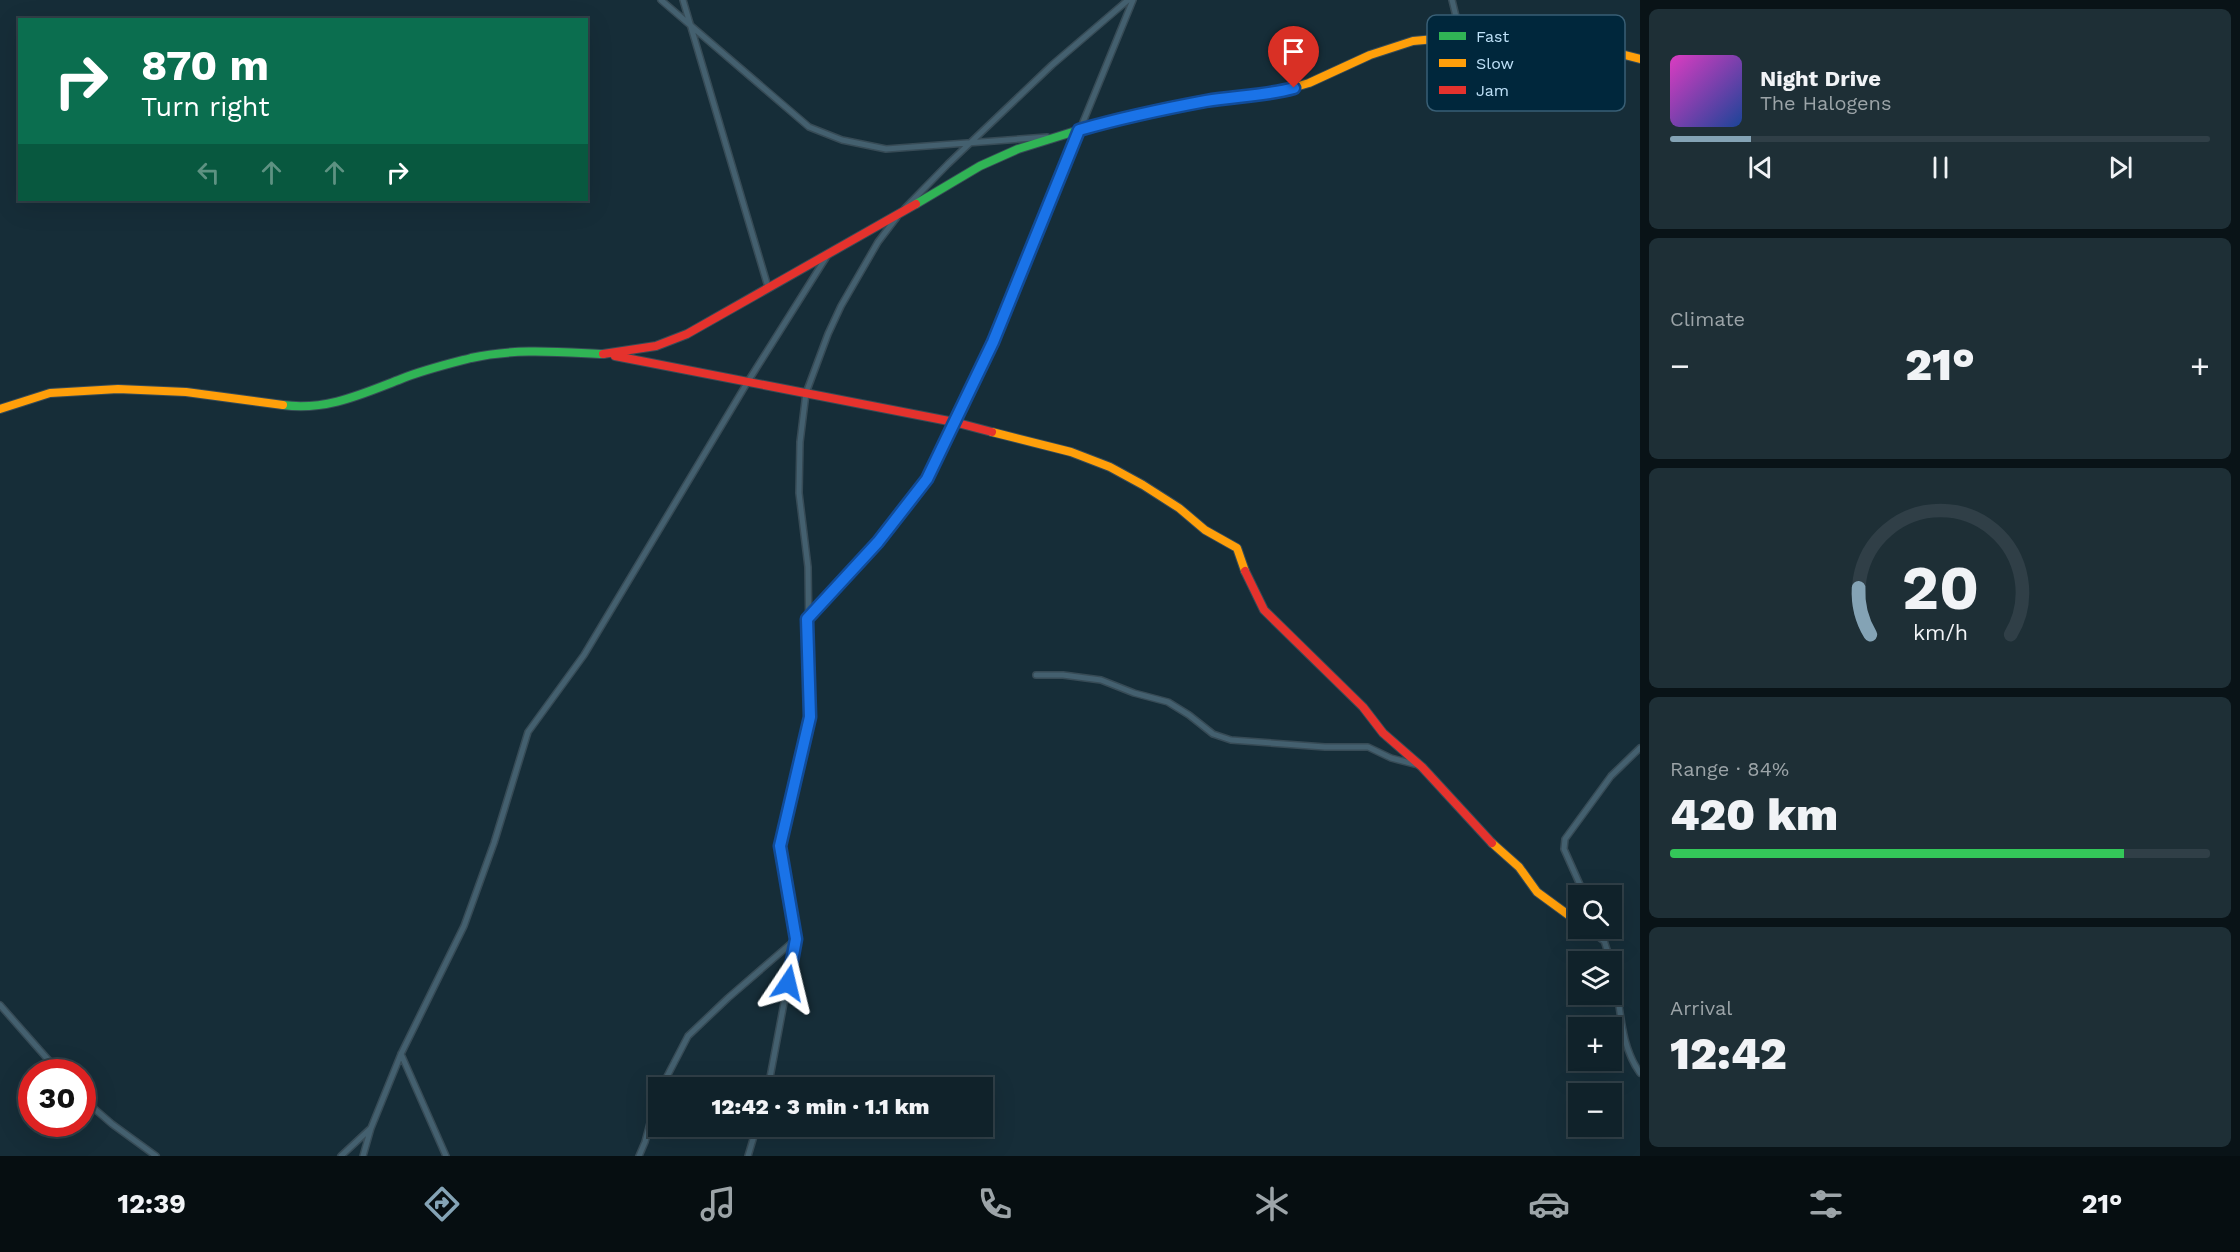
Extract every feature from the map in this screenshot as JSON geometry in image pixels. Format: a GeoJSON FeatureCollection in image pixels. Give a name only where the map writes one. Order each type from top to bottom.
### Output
{"type":"FeatureCollection","features":[{"type":"Feature","properties":{"kind":"street"},"geometry":{"type":"LineString","coordinates":[[661,0],[756,84],[809,127],[842,140],[886,149],[1058,136]]}},
{"type":"Feature","properties":{"kind":"street"},"geometry":{"type":"LineString","coordinates":[[683,0],[768,287]]}},
{"type":"Feature","properties":{"kind":"street"},"geometry":{"type":"LineString","coordinates":[[770,1077],[796,939],[780,846],[810,717],[808,567],[799,494],[800,442],[807,393],[828,334],[842,306],[878,242],[897,216],[1052,65],[1128,0]]}},
{"type":"Feature","properties":{"kind":"street"},"geometry":{"type":"LineString","coordinates":[[807,619],[878,542],[927,479],[993,342],[1133,0]]}},
{"type":"Feature","properties":{"kind":"street"},"geometry":{"type":"LineString","coordinates":[[1452,0],[1456,15]]}},
{"type":"Feature","properties":{"kind":"street"},"geometry":{"type":"LineString","coordinates":[[607,354],[656,346],[687,334],[897,216],[980,166],[1018,149],[1126,117],[1209,101],[1278,92],[1309,83],[1370,55],[1413,41],[1427,40]]}},
{"type":"Feature","properties":{"kind":"street"},"geometry":{"type":"LineString","coordinates":[[1625,55],[1640,59]]}},
{"type":"Feature","properties":{"kind":"street"},"geometry":{"type":"LineString","coordinates":[[363,1156],[371,1128],[401,1054],[464,926],[494,843],[528,732],[584,655],[747,383],[827,256]]}},
{"type":"Feature","properties":{"kind":"street"},"geometry":{"type":"LineString","coordinates":[[0,409],[50,393],[118,389],[186,392],[296,407],[337,403],[403,378],[473,358],[521,351],[607,354],[954,422],[1071,452],[1110,467],[1143,485],[1179,508],[1205,530],[1237,548],[1250,584],[1264,610],[1356,699],[1383,733],[1422,767],[1502,853],[1519,867],[1537,892],[1568,915]]}},
{"type":"Feature","properties":{"kind":"street"},"geometry":{"type":"LineString","coordinates":[[1036,675],[1063,675],[1101,680],[1134,693],[1168,702],[1213,734],[1232,740],[1325,747],[1368,747],[1391,758],[1422,767]]}},
{"type":"Feature","properties":{"kind":"street"},"geometry":{"type":"LineString","coordinates":[[1580,885],[1564,849],[1565,839],[1611,776],[1640,748]]}},
{"type":"Feature","properties":{"kind":"street"},"geometry":{"type":"LineString","coordinates":[[667,1077],[688,1036],[796,939]]}},
{"type":"Feature","properties":{"kind":"street"},"geometry":{"type":"LineString","coordinates":[[1601,939],[1605,942]]}},
{"type":"Feature","properties":{"kind":"street"},"geometry":{"type":"LineString","coordinates":[[1604,939],[1608,951]]}},
{"type":"Feature","properties":{"kind":"street"},"geometry":{"type":"LineString","coordinates":[[0,1005],[48,1059]]}},
{"type":"Feature","properties":{"kind":"street"},"geometry":{"type":"LineString","coordinates":[[1620,1005],[1626,1047],[1640,1073]]}},
{"type":"Feature","properties":{"kind":"street"},"geometry":{"type":"LineString","coordinates":[[401,1054],[446,1156]]}},
{"type":"Feature","properties":{"kind":"street"},"geometry":{"type":"LineString","coordinates":[[96,1110],[156,1156]]}},
{"type":"Feature","properties":{"kind":"street"},"geometry":{"type":"LineString","coordinates":[[341,1156],[371,1128]]}},
{"type":"Feature","properties":{"kind":"street"},"geometry":{"type":"LineString","coordinates":[[639,1156],[648,1131]]}},
{"type":"Feature","properties":{"kind":"street"},"geometry":{"type":"LineString","coordinates":[[748,1156],[754,1137]]}},
{"type":"Feature","properties":{"kind":"traffic: fast"},"geometry":{"type":"LineString","coordinates":[[916,204],[980,166],[1018,149],[1079,130],[1126,117],[1209,101],[1285,90]]}},
{"type":"Feature","properties":{"kind":"traffic: fast"},"geometry":{"type":"LineString","coordinates":[[283,405],[314,406],[343,400],[427,370],[488,355],[537,352],[603,354]]}},
{"type":"Feature","properties":{"kind":"traffic: slow"},"geometry":{"type":"LineString","coordinates":[[1285,90],[1309,83],[1370,55],[1413,41],[1427,40]]}},
{"type":"Feature","properties":{"kind":"traffic: slow"},"geometry":{"type":"LineString","coordinates":[[1625,55],[1640,59]]}},
{"type":"Feature","properties":{"kind":"traffic: slow"},"geometry":{"type":"LineString","coordinates":[[0,409],[50,393],[118,389],[186,392],[283,405]]}},
{"type":"Feature","properties":{"kind":"traffic: slow"},"geometry":{"type":"LineString","coordinates":[[992,432],[1071,452],[1110,467],[1143,485],[1179,508],[1205,530],[1237,548],[1245,571]]}},
{"type":"Feature","properties":{"kind":"traffic: slow"},"geometry":{"type":"LineString","coordinates":[[1492,843],[1519,867],[1537,892],[1568,915]]}},
{"type":"Feature","properties":{"kind":"traffic: jam"},"geometry":{"type":"LineString","coordinates":[[603,354],[656,346],[687,334],[916,204]]}},
{"type":"Feature","properties":{"kind":"traffic: jam"},"geometry":{"type":"LineString","coordinates":[[615,356],[954,422],[992,432]]}},
{"type":"Feature","properties":{"kind":"traffic: jam"},"geometry":{"type":"LineString","coordinates":[[1245,571],[1264,610],[1363,707],[1383,733],[1422,767],[1492,843]]}},
{"type":"Feature","properties":{"kind":"route"},"geometry":{"type":"LineString","coordinates":[[788,983],[796,939],[780,846],[810,717],[807,619],[878,542],[927,479],[993,342],[1079,130],[1126,117],[1294,88]]}}]}
